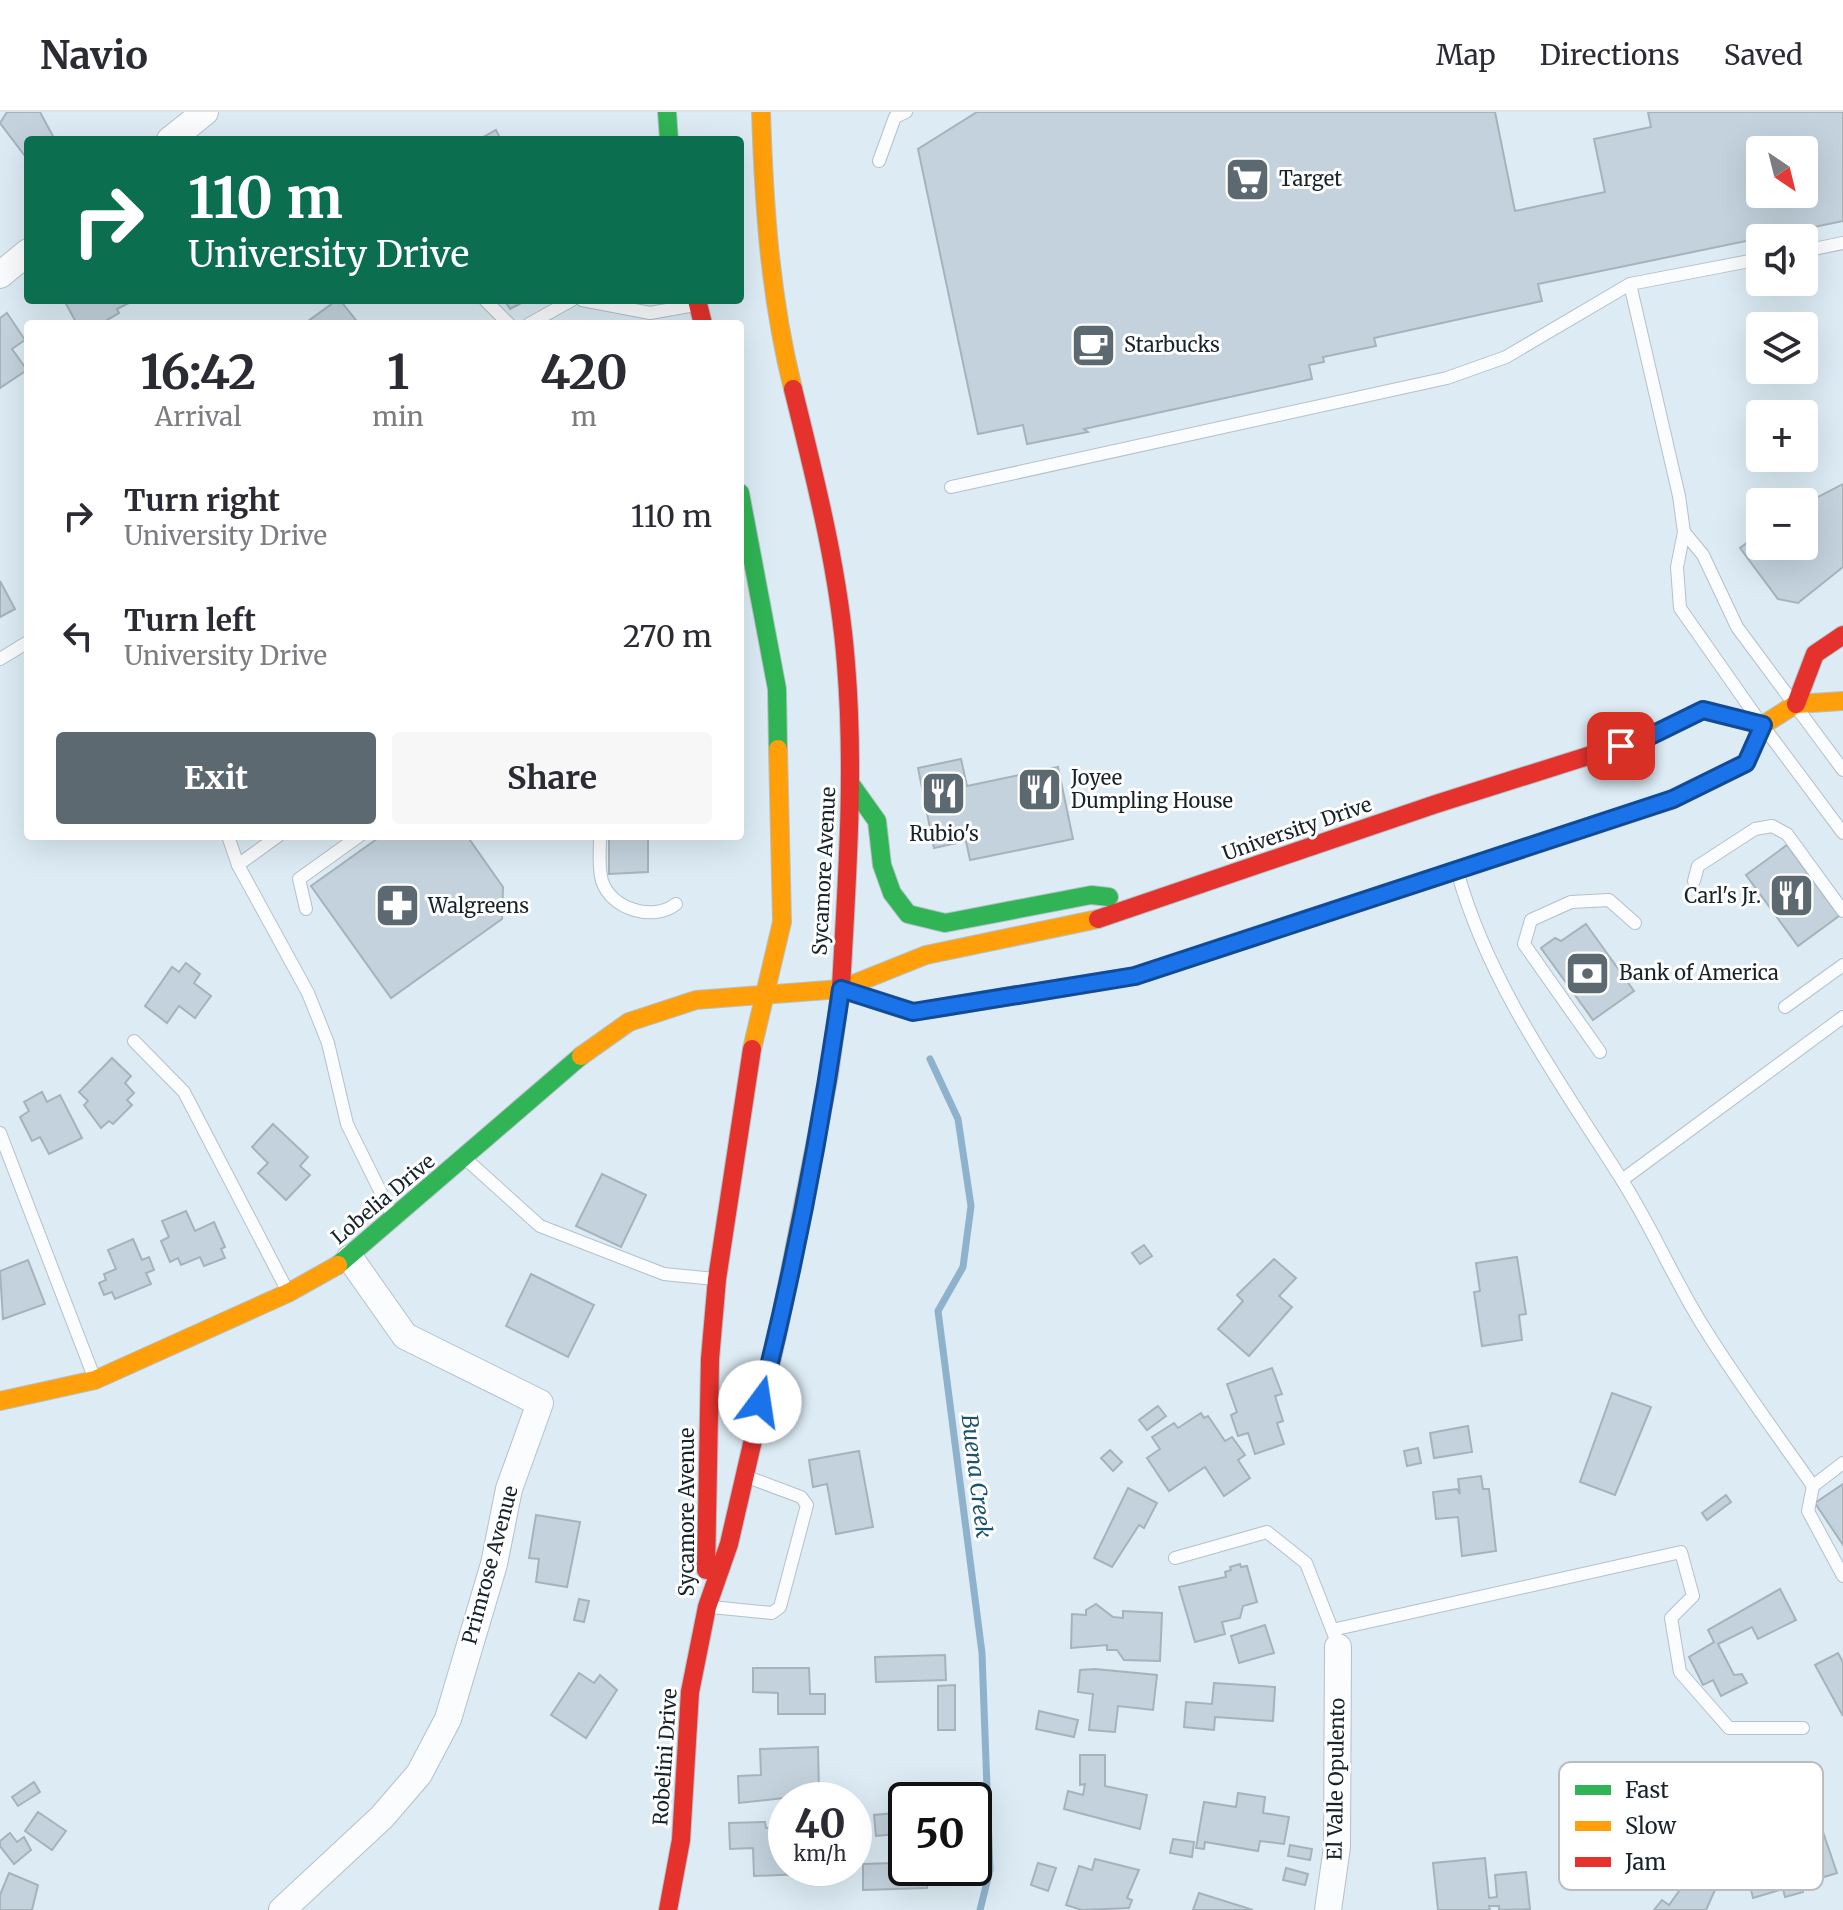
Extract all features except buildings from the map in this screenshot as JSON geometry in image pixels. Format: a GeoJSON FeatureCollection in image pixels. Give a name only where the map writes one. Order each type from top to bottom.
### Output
{"type":"FeatureCollection","features":[{"type":"Feature","properties":{"kind":"main road"},"geometry":{"type":"LineString","coordinates":[[667,112],[669,136]]}},
{"type":"Feature","properties":{"kind":"main road","name":"Sycamore Avenue"},"geometry":{"type":"LineString","coordinates":[[707,1607],[723,1567],[785,1301],[829,1075],[841,989],[852,786],[846,661],[820,498],[779,332],[764,221],[761,112]]}},
{"type":"Feature","properties":{"kind":"main road","name":"Sycamore Avenue"},"geometry":{"type":"LineString","coordinates":[[707,1607],[710,1359],[717,1279],[749,1064],[782,922],[777,689],[748,570],[744,532]]}},
{"type":"Feature","properties":{"kind":"main road"},"geometry":{"type":"LineString","coordinates":[[1796,704],[1815,654],[1843,635]]}},
{"type":"Feature","properties":{"kind":"main road"},"geometry":{"type":"LineString","coordinates":[[1763,725],[1796,704],[1843,701]]}},
{"type":"Feature","properties":{"kind":"main road","name":"University Drive"},"geometry":{"type":"LineString","coordinates":[[765,993],[841,989],[926,955],[1118,915],[1436,804],[1648,737],[1703,710],[1763,725],[1746,763],[1673,799],[1456,867],[1135,976],[913,1012],[841,989]]}},
{"type":"Feature","properties":{"kind":"main road"},"geometry":{"type":"LineString","coordinates":[[852,786],[877,821],[882,865],[892,893],[908,914],[945,923],[1091,895],[1159,901]]}},
{"type":"Feature","properties":{"kind":"main road","name":"Lobelia Drive"},"geometry":{"type":"LineString","coordinates":[[0,1401],[95,1380],[288,1293],[350,1258],[396,1221],[571,1063],[629,1022],[696,1000],[765,993]]}},
{"type":"Feature","properties":{"kind":"main road","name":"Robelini Drive"},"geometry":{"type":"LineString","coordinates":[[668,1910],[681,1840],[690,1692],[707,1607]]}},
{"type":"Feature","properties":{"kind":"street"},"geometry":{"type":"LineString","coordinates":[[175,136],[205,112]]}},
{"type":"Feature","properties":{"kind":"street"},"geometry":{"type":"LineString","coordinates":[[0,275],[24,255]]}},
{"type":"Feature","properties":{"kind":"street","name":"Primrose Avenue"},"geometry":{"type":"LineString","coordinates":[[282,1910],[382,1817],[419,1774],[448,1719],[494,1564],[509,1489],[540,1403],[405,1336],[350,1258]]}},
{"type":"Feature","properties":{"kind":"street","name":"El Valle Opulento"},"geometry":{"type":"LineString","coordinates":[[1328,1910],[1337,1847],[1335,1638]]}},
{"type":"Feature","properties":{"kind":"lane"},"geometry":{"type":"LineString","coordinates":[[879,161],[895,117],[906,112]]}},
{"type":"Feature","properties":{"kind":"lane"},"geometry":{"type":"LineString","coordinates":[[1818,248],[1843,243]]}},
{"type":"Feature","properties":{"kind":"lane"},"geometry":{"type":"LineString","coordinates":[[951,487],[1447,378],[1506,357],[1630,284],[1746,262]]}},
{"type":"Feature","properties":{"kind":"lane"},"geometry":{"type":"LineString","coordinates":[[1630,284],[1684,532],[1677,567],[1680,608],[1843,833]]}},
{"type":"Feature","properties":{"kind":"lane"},"geometry":{"type":"LineString","coordinates":[[489,304],[505,320]]}},
{"type":"Feature","properties":{"kind":"lane"},"geometry":{"type":"LineString","coordinates":[[536,320],[565,304]]}},
{"type":"Feature","properties":{"kind":"lane"},"geometry":{"type":"LineString","coordinates":[[603,304],[650,313],[689,304]]}},
{"type":"Feature","properties":{"kind":"lane"},"geometry":{"type":"LineString","coordinates":[[1684,532],[1703,555],[1737,627],[1843,770]]}},
{"type":"Feature","properties":{"kind":"lane"},"geometry":{"type":"LineString","coordinates":[[0,659],[24,644]]}},
{"type":"Feature","properties":{"kind":"lane"},"geometry":{"type":"LineString","coordinates":[[1694,881],[1698,866],[1755,829],[1772,826],[1787,834],[1843,911]]}},
{"type":"Feature","properties":{"kind":"lane"},"geometry":{"type":"LineString","coordinates":[[229,840],[238,865],[308,993],[328,1043],[347,1124],[367,1169],[396,1221]]}},
{"type":"Feature","properties":{"kind":"lane"},"geometry":{"type":"LineString","coordinates":[[238,865],[272,840]]}},
{"type":"Feature","properties":{"kind":"lane"},"geometry":{"type":"LineString","coordinates":[[306,909],[299,879],[353,840]]}},
{"type":"Feature","properties":{"kind":"lane"},"geometry":{"type":"LineString","coordinates":[[600,840],[602,882],[612,897],[627,908],[642,911],[662,912],[676,904]]}},
{"type":"Feature","properties":{"kind":"lane"},"geometry":{"type":"LineString","coordinates":[[1456,867],[1470,917],[1496,971],[1558,1082],[1622,1180],[1703,1326],[1813,1486]]}},
{"type":"Feature","properties":{"kind":"lane"},"geometry":{"type":"LineString","coordinates":[[1600,1052],[1524,944],[1531,920],[1571,902],[1609,900],[1635,923]]}},
{"type":"Feature","properties":{"kind":"lane"},"geometry":{"type":"LineString","coordinates":[[1785,1007],[1843,965]]}},
{"type":"Feature","properties":{"kind":"lane"},"geometry":{"type":"LineString","coordinates":[[1622,1180],[1843,1017]]}},
{"type":"Feature","properties":{"kind":"lane"},"geometry":{"type":"LineString","coordinates":[[134,1041],[184,1092],[288,1293]]}},
{"type":"Feature","properties":{"kind":"lane"},"geometry":{"type":"LineString","coordinates":[[0,1133],[95,1380]]}},
{"type":"Feature","properties":{"kind":"lane"},"geometry":{"type":"LineString","coordinates":[[465,1158],[540,1226],[664,1274],[717,1279]]}},
{"type":"Feature","properties":{"kind":"lane"},"geometry":{"type":"LineString","coordinates":[[1843,1463],[1813,1486],[1808,1511],[1843,1576]]}},
{"type":"Feature","properties":{"kind":"lane"},"geometry":{"type":"LineString","coordinates":[[707,1607],[772,1613],[780,1607],[807,1505],[801,1497],[743,1475]]}},
{"type":"Feature","properties":{"kind":"lane"},"geometry":{"type":"LineString","coordinates":[[1175,1558],[1267,1532],[1306,1563],[1335,1638],[1681,1552],[1693,1596],[1671,1618],[1680,1672],[1729,1728],[1803,1728]]}},
{"type":"Feature","properties":{"kind":"waterway","name":"Buena Creek"},"geometry":{"type":"LineString","coordinates":[[930,1059],[958,1119],[971,1206],[963,1267],[938,1311],[982,1653],[990,1870],[980,1910]]}},
{"type":"Feature","properties":{"kind":"traffic: fast"},"geometry":{"type":"LineString","coordinates":[[667,112],[669,136]]}},
{"type":"Feature","properties":{"kind":"traffic: fast"},"geometry":{"type":"LineString","coordinates":[[744,514],[777,689],[778,749]]}},
{"type":"Feature","properties":{"kind":"traffic: fast"},"geometry":{"type":"LineString","coordinates":[[852,786],[877,821],[882,865],[892,893],[908,914],[945,923],[1091,895],[1109,897]]}},
{"type":"Feature","properties":{"kind":"traffic: fast"},"geometry":{"type":"LineString","coordinates":[[338,1265],[581,1056]]}},
{"type":"Feature","properties":{"kind":"traffic: slow"},"geometry":{"type":"LineString","coordinates":[[761,112],[770,251],[779,320],[793,389]]}},
{"type":"Feature","properties":{"kind":"traffic: slow"},"geometry":{"type":"LineString","coordinates":[[1671,800],[1746,763],[1763,725],[1796,704],[1843,701]]}},
{"type":"Feature","properties":{"kind":"traffic: slow"},"geometry":{"type":"LineString","coordinates":[[752,1049],[782,922],[778,749]]}},
{"type":"Feature","properties":{"kind":"traffic: slow"},"geometry":{"type":"LineString","coordinates":[[581,1056],[629,1022],[696,1000],[841,989],[926,955],[1098,919]]}},
{"type":"Feature","properties":{"kind":"traffic: slow"},"geometry":{"type":"LineString","coordinates":[[841,989],[913,1012],[1135,976],[1222,947]]}},
{"type":"Feature","properties":{"kind":"traffic: slow"},"geometry":{"type":"LineString","coordinates":[[779,1327],[829,1075],[841,987]]}},
{"type":"Feature","properties":{"kind":"traffic: slow"},"geometry":{"type":"LineString","coordinates":[[0,1401],[95,1380],[288,1293],[338,1265]]}},
{"type":"Feature","properties":{"kind":"traffic: jam"},"geometry":{"type":"LineString","coordinates":[[698,304],[702,320]]}},
{"type":"Feature","properties":{"kind":"traffic: jam"},"geometry":{"type":"LineString","coordinates":[[793,389],[832,560],[846,664],[850,785],[841,987]]}},
{"type":"Feature","properties":{"kind":"traffic: jam"},"geometry":{"type":"LineString","coordinates":[[1796,704],[1815,654],[1843,635]]}},
{"type":"Feature","properties":{"kind":"traffic: jam"},"geometry":{"type":"LineString","coordinates":[[1098,919],[1436,804],[1648,737],[1703,710],[1763,725]]}},
{"type":"Feature","properties":{"kind":"traffic: jam"},"geometry":{"type":"LineString","coordinates":[[1222,947],[1671,800]]}},
{"type":"Feature","properties":{"kind":"traffic: jam"},"geometry":{"type":"LineString","coordinates":[[706,1570],[710,1359],[717,1279],[752,1049]]}},
{"type":"Feature","properties":{"kind":"traffic: jam"},"geometry":{"type":"LineString","coordinates":[[668,1910],[681,1840],[690,1692],[707,1607],[729,1544],[779,1327]]}},
{"type":"Feature","properties":{"kind":"place","name":"Target"},"geometry":{"type":"Point","coordinates":[1248,179]}},
{"type":"Feature","properties":{"kind":"place","name":"Starbucks"},"geometry":{"type":"Point","coordinates":[1093,345]}},
{"type":"Feature","properties":{"kind":"place","name":"Joyee Dumpling House"},"geometry":{"type":"Point","coordinates":[1040,790]}},
{"type":"Feature","properties":{"kind":"place","name":"Rubio's"},"geometry":{"type":"Point","coordinates":[944,794]}},
{"type":"Feature","properties":{"kind":"place","name":"Carl's Jr."},"geometry":{"type":"Point","coordinates":[1792,896]}},
{"type":"Feature","properties":{"kind":"place","name":"Walgreens"},"geometry":{"type":"Point","coordinates":[397,906]}},
{"type":"Feature","properties":{"kind":"place","name":"Bank of America"},"geometry":{"type":"Point","coordinates":[1588,973]}},
{"type":"Feature","properties":{"kind":"route"},"geometry":{"type":"LineString","coordinates":[[760,1402],[785,1301],[829,1075],[841,989],[913,1012],[1135,976],[1456,867],[1673,799],[1746,763],[1763,725],[1703,710],[1648,737],[1621,746]]}}]}
